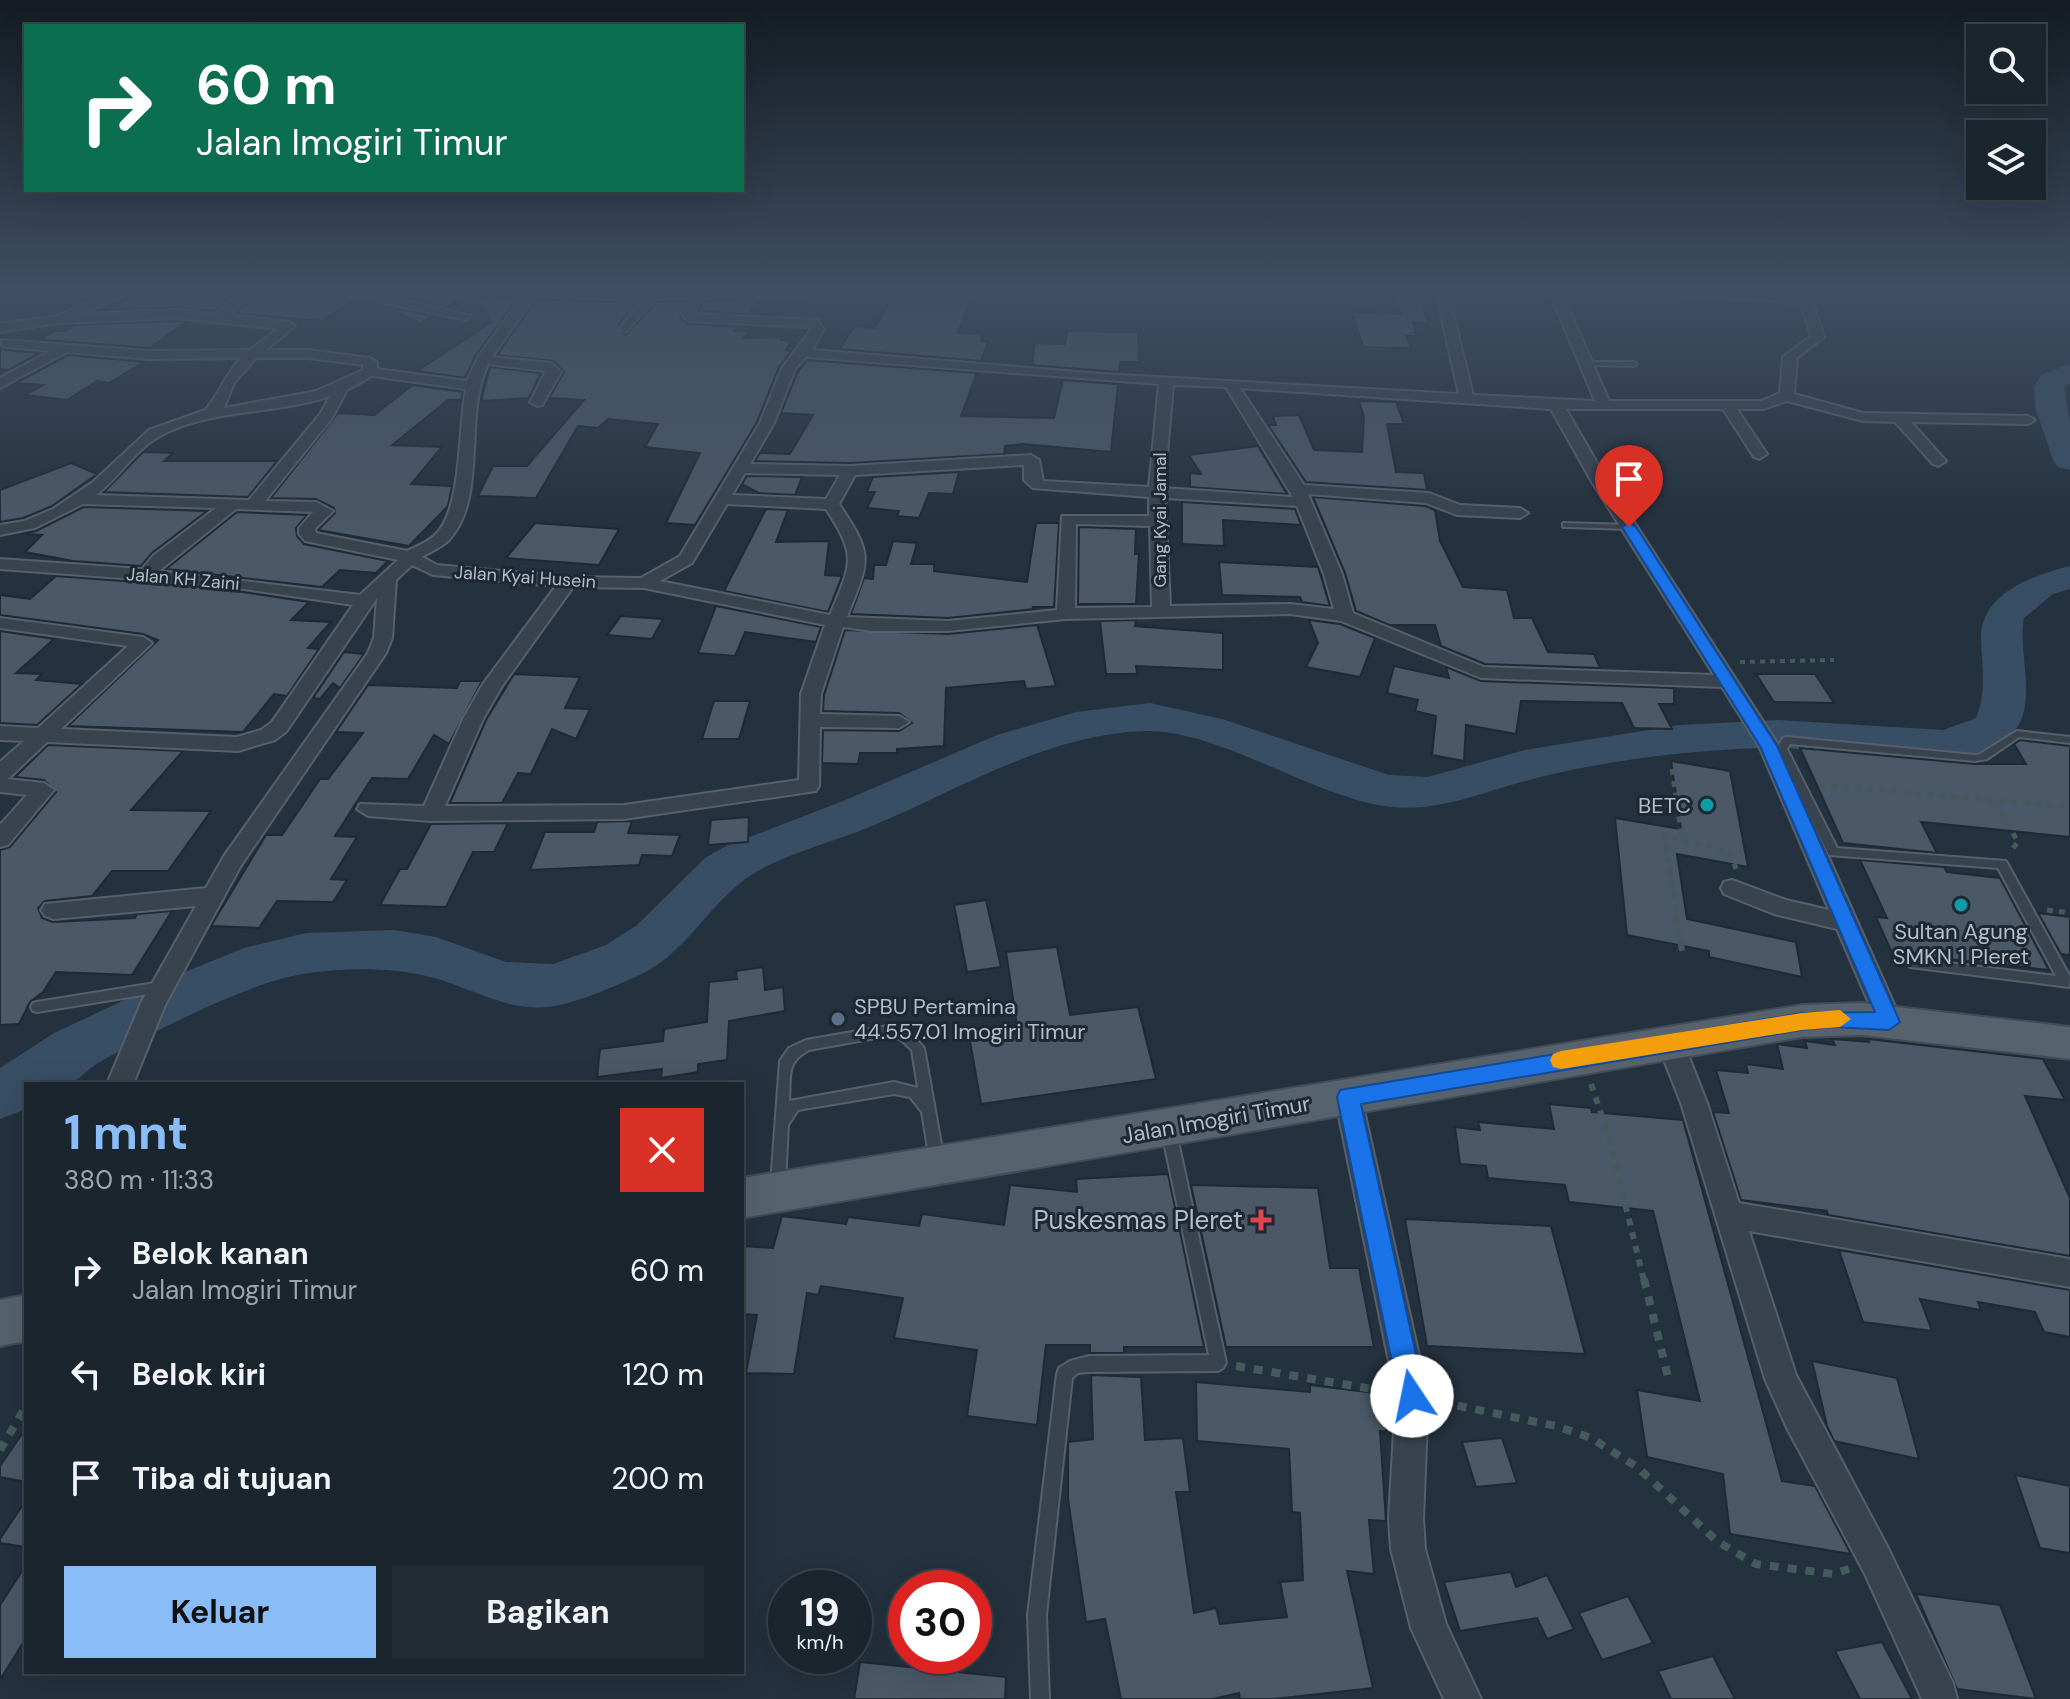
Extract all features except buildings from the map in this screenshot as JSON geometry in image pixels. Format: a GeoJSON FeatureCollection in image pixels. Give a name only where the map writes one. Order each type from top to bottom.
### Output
{"type":"FeatureCollection","features":[{"type":"Feature","properties":{"kind":"main road","name":"Jalan Imogiri Timur"},"geometry":{"type":"LineString","coordinates":[[760,1195],[1817,1020],[1889,1022],[2067,1049]]}},
{"type":"Feature","properties":{"kind":"street"},"geometry":{"type":"LineString","coordinates":[[0,384],[28,368]]}},
{"type":"Feature","properties":{"kind":"street"},"geometry":{"type":"LineString","coordinates":[[209,415],[217,408],[221,390],[239,368]]}},
{"type":"Feature","properties":{"kind":"street"},"geometry":{"type":"LineString","coordinates":[[0,733],[252,741],[279,727],[364,601],[410,557],[442,538],[457,507],[473,386],[480,368]]}},
{"type":"Feature","properties":{"kind":"street"},"geometry":{"type":"LineString","coordinates":[[537,402],[554,372],[552,368]]}},
{"type":"Feature","properties":{"kind":"street"},"geometry":{"type":"LineString","coordinates":[[644,583],[686,559],[767,423],[789,368]]}},
{"type":"Feature","properties":{"kind":"street"},"geometry":{"type":"LineString","coordinates":[[994,368],[1166,382],[1230,383],[1556,405],[1763,405],[1786,396],[1851,415],[1900,419],[2028,420]]}},
{"type":"Feature","properties":{"kind":"street"},"geometry":{"type":"LineString","coordinates":[[1460,368],[1467,400]]}},
{"type":"Feature","properties":{"kind":"street"},"geometry":{"type":"LineString","coordinates":[[1588,368],[1604,405]]}},
{"type":"Feature","properties":{"kind":"street"},"geometry":{"type":"LineString","coordinates":[[1786,396],[1789,368]]}},
{"type":"Feature","properties":{"kind":"street"},"geometry":{"type":"LineString","coordinates":[[0,530],[34,523],[78,499],[108,477],[155,433],[209,415],[319,395],[370,372],[473,386]]}},
{"type":"Feature","properties":{"kind":"street","name":"Gang Kyai Jamal"},"geometry":{"type":"LineString","coordinates":[[1161,612],[1156,478],[1166,382]]}},
{"type":"Feature","properties":{"kind":"street"},"geometry":{"type":"LineString","coordinates":[[1230,383],[1301,496],[1345,616]]}},
{"type":"Feature","properties":{"kind":"street"},"geometry":{"type":"LineString","coordinates":[[78,499],[255,503],[327,415],[341,387]]}},
{"type":"Feature","properties":{"kind":"street"},"geometry":{"type":"LineString","coordinates":[[1556,405],[1629,527],[1769,746],[1889,1022]]}},
{"type":"Feature","properties":{"kind":"street"},"geometry":{"type":"LineString","coordinates":[[1727,405],[1759,454]]}},
{"type":"Feature","properties":{"kind":"street"},"geometry":{"type":"LineString","coordinates":[[1900,419],[1938,461]]}},
{"type":"Feature","properties":{"kind":"street"},"geometry":{"type":"LineString","coordinates":[[740,468],[850,471],[1031,460],[1032,480],[1039,485],[1158,495],[1429,498],[1457,510],[1520,513]]}},
{"type":"Feature","properties":{"kind":"street"},"geometry":{"type":"LineString","coordinates":[[831,504],[850,471]]}},
{"type":"Feature","properties":{"kind":"street"},"geometry":{"type":"LineString","coordinates":[[721,499],[831,504]]}},
{"type":"Feature","properties":{"kind":"street"},"geometry":{"type":"LineString","coordinates":[[146,575],[160,559],[235,502]]}},
{"type":"Feature","properties":{"kind":"street","name":"Jalan Kyai Husein"},"geometry":{"type":"LineString","coordinates":[[255,503],[322,508],[325,511],[307,528],[307,534],[311,537],[410,557],[433,570],[568,582],[644,583],[834,622],[908,628],[1066,614],[1290,609],[1345,616],[1481,672],[1518,676],[1728,681]]}},
{"type":"Feature","properties":{"kind":"street"},"geometry":{"type":"LineString","coordinates":[[368,809],[431,814],[624,812],[809,786],[811,694],[834,622],[859,564],[853,537],[831,504]]}},
{"type":"Feature","properties":{"kind":"street"},"geometry":{"type":"LineString","coordinates":[[1066,614],[1068,519],[1158,521]]}},
{"type":"Feature","properties":{"kind":"street","name":"Jalan KH Zaini"},"geometry":{"type":"LineString","coordinates":[[0,564],[216,580],[364,601]]}},
{"type":"Feature","properties":{"kind":"street"},"geometry":{"type":"LineString","coordinates":[[121,1082],[157,994],[212,896],[377,653],[383,638],[388,575]]}},
{"type":"Feature","properties":{"kind":"street"},"geometry":{"type":"LineString","coordinates":[[431,814],[473,719],[493,684],[568,582]]}},
{"type":"Feature","properties":{"kind":"street"},"geometry":{"type":"LineString","coordinates":[[0,623],[143,643],[39,735],[0,774]]}},
{"type":"Feature","properties":{"kind":"street"},"geometry":{"type":"LineString","coordinates":[[810,720],[899,722]]}},
{"type":"Feature","properties":{"kind":"street"},"geometry":{"type":"LineString","coordinates":[[0,785],[44,790],[0,839]]}},
{"type":"Feature","properties":{"kind":"street"},"geometry":{"type":"LineString","coordinates":[[1739,890],[1782,908],[1843,922]]}},
{"type":"Feature","properties":{"kind":"street"},"geometry":{"type":"LineString","coordinates":[[53,910],[212,896]]}},
{"type":"Feature","properties":{"kind":"street"},"geometry":{"type":"LineString","coordinates":[[1670,1042],[1781,1379],[1946,1698]]}},
{"type":"Feature","properties":{"kind":"street"},"geometry":{"type":"LineString","coordinates":[[1348,1097],[1412,1396],[1406,1519],[1408,1549],[1429,1628],[1463,1699]]}},
{"type":"Feature","properties":{"kind":"street"},"geometry":{"type":"LineString","coordinates":[[1729,1214],[2070,1273]]}},
{"type":"Feature","properties":{"kind":"lane"},"geometry":{"type":"LineString","coordinates":[[1566,525],[1629,527]]}},
{"type":"Feature","properties":{"kind":"lane"},"geometry":{"type":"LineString","coordinates":[[2068,982],[2002,864],[1833,852],[1782,749],[1787,740],[1975,758],[1983,757],[2017,734],[2070,740]]}},
{"type":"Feature","properties":{"kind":"lane"},"geometry":{"type":"LineString","coordinates":[[1914,964],[2068,982]]}},
{"type":"Feature","properties":{"kind":"lane"},"geometry":{"type":"LineString","coordinates":[[37,1007],[157,994]]}},
{"type":"Feature","properties":{"kind":"lane"},"geometry":{"type":"LineString","coordinates":[[760,1195],[781,1124],[786,1061],[806,1045],[887,1031],[904,1034],[918,1048],[938,1167]]}},
{"type":"Feature","properties":{"kind":"lane"},"geometry":{"type":"LineString","coordinates":[[781,1124],[794,1105],[894,1088],[914,1092],[931,1112]]}},
{"type":"Feature","properties":{"kind":"lane"},"geometry":{"type":"LineString","coordinates":[[1040,1699],[1037,1615],[1065,1374],[1075,1366],[1089,1364],[1218,1363],[1168,1128]]}},
{"type":"Feature","properties":{"kind":"path"},"geometry":{"type":"LineString","coordinates":[[1715,663],[1834,660]]}},
{"type":"Feature","properties":{"kind":"path"},"geometry":{"type":"LineString","coordinates":[[1672,769],[1682,839]]}},
{"type":"Feature","properties":{"kind":"path"},"geometry":{"type":"LineString","coordinates":[[1799,783],[2070,807]]}},
{"type":"Feature","properties":{"kind":"path"},"geometry":{"type":"LineString","coordinates":[[1995,802],[2018,842],[2002,864]]}},
{"type":"Feature","properties":{"kind":"path"},"geometry":{"type":"LineString","coordinates":[[1682,951],[1664,836],[1729,852],[1739,890]]}},
{"type":"Feature","properties":{"kind":"path"},"geometry":{"type":"LineString","coordinates":[[1582,1057],[1608,1134],[1669,1381]]}},
{"type":"Feature","properties":{"kind":"path"},"geometry":{"type":"LineString","coordinates":[[1218,1363],[1412,1396],[1556,1426],[1591,1438],[1637,1467],[1718,1542],[1756,1564],[1833,1574],[1876,1560]]}},
{"type":"Feature","properties":{"kind":"path"},"geometry":{"type":"LineString","coordinates":[[0,1450],[24,1409]]}},
{"type":"Feature","properties":{"kind":"waterway"},"geometry":{"type":"LineString","coordinates":[[2070,373],[2052,381],[2048,396],[2070,460]]}},
{"type":"Feature","properties":{"kind":"waterway"},"geometry":{"type":"LineString","coordinates":[[29,1082],[74,1049],[199,989],[263,963],[306,953],[394,950],[436,957],[504,983],[554,985],[624,959],[655,939],[722,871],[743,858],[859,813],[1013,745],[1076,726],[1150,717],[1207,729],[1386,791],[1428,793],[1483,780],[1525,765],[1679,739],[1777,734],[1943,744],[1971,739],[1994,727],[2006,697],[2001,634],[2005,614],[2040,586],[2070,577]]}},
{"type":"Feature","properties":{"kind":"waterway"},"geometry":{"type":"LineString","coordinates":[[0,1094],[24,1084]]}},
{"type":"Feature","properties":{"kind":"slow traffic"},"geometry":{"type":"LineString","coordinates":[[1561,1060],[1802,1021],[1840,1019]]}},
{"type":"Feature","properties":{"kind":"place","name":"BETC"},"geometry":{"type":"Point","coordinates":[1707,805]}},
{"type":"Feature","properties":{"kind":"place","name":"Sultan Agung SMKN 1 Pleret"},"geometry":{"type":"Point","coordinates":[1961,905]}},
{"type":"Feature","properties":{"kind":"place","name":"SPBU Pertamina 44.557.01 Imogiri Timur"},"geometry":{"type":"Point","coordinates":[838,1019]}},
{"type":"Feature","properties":{"kind":"place","name":"Puskesmas Pleret"},"geometry":{"type":"Point","coordinates":[1261,1220]}},
{"type":"Feature","properties":{"kind":"route"},"geometry":{"type":"LineString","coordinates":[[1412,1396],[1348,1097],[1802,1021],[1832,1018],[1889,1022],[1769,746],[1629,527]]}}]}
